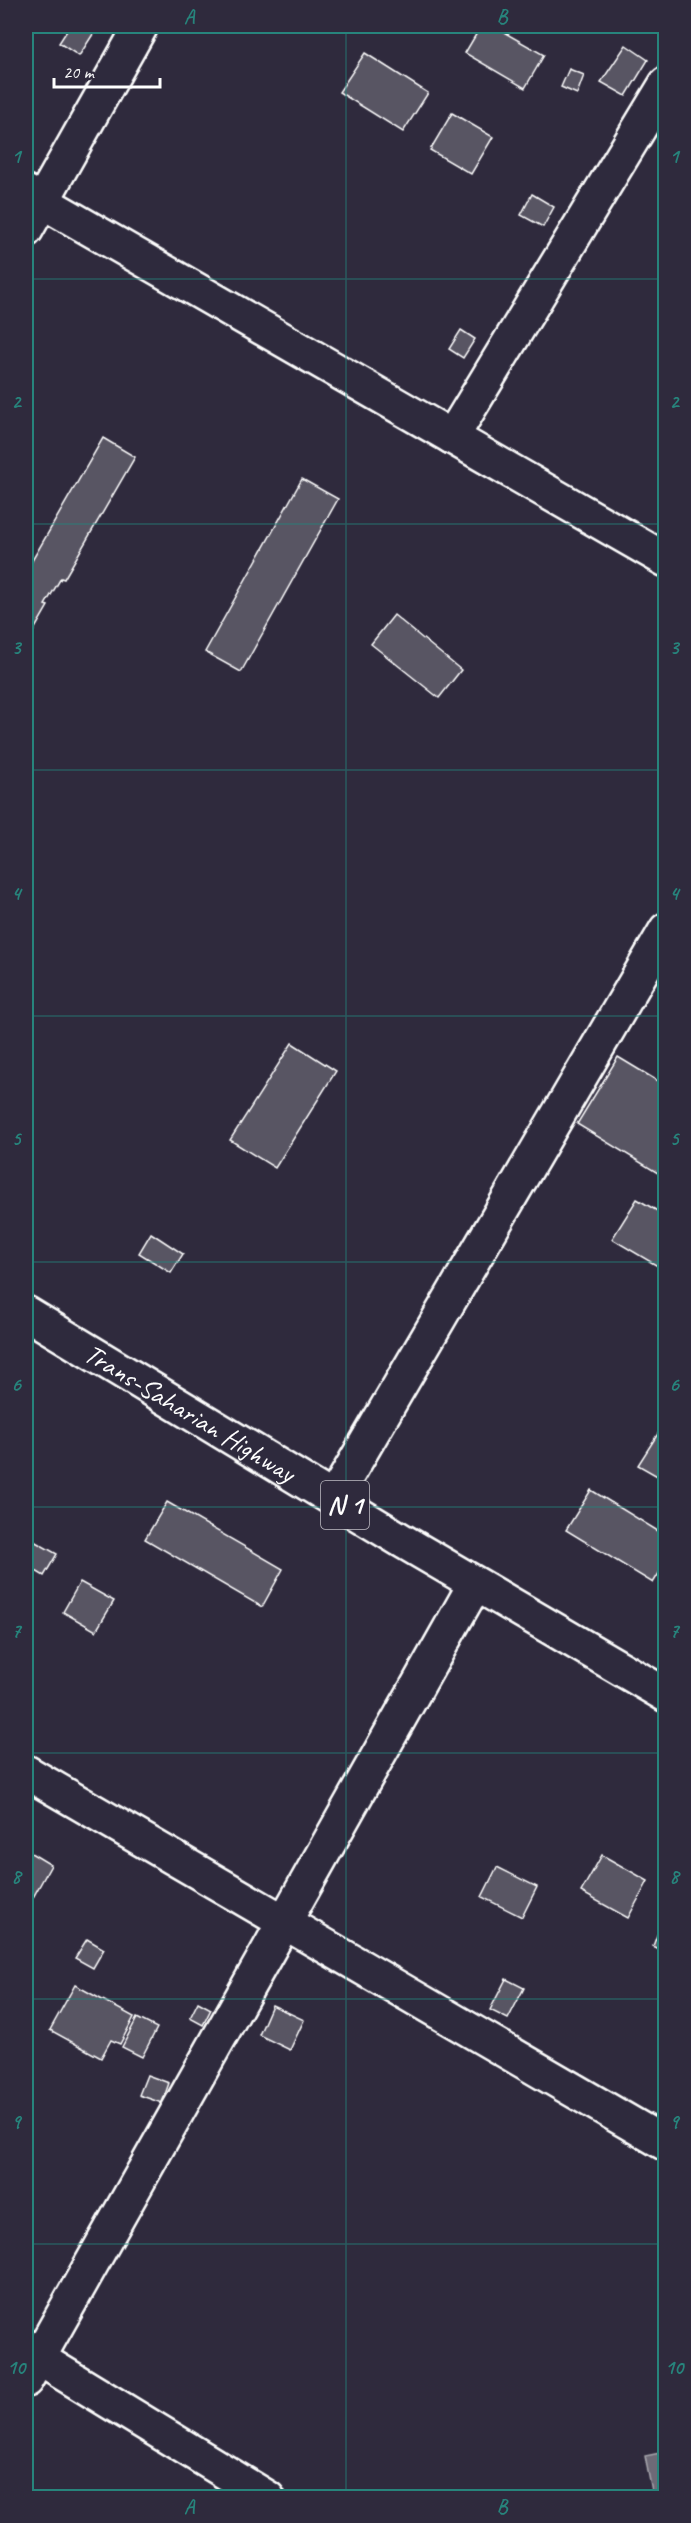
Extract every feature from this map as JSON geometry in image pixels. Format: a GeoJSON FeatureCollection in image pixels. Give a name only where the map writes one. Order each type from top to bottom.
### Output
{"type":"FeatureCollection","features":[{"type":"Feature","properties":{"kind":"main road"},"geometry":{"type":"LineString","coordinates":[[26,230],[34,196],[141,26]]}},
{"type":"Feature","properties":{"kind":"main road"},"geometry":{"type":"LineString","coordinates":[[452,437],[666,84]]}},
{"type":"Feature","properties":{"kind":"main road"},"geometry":{"type":"LineString","coordinates":[[34,196],[666,560]]}},
{"type":"Feature","properties":{"kind":"main road"},"geometry":{"type":"LineString","coordinates":[[334,1498],[666,930]]}},
{"type":"Feature","properties":{"kind":"main road","name":"Trans-Saharian Highway"},"geometry":{"type":"LineString","coordinates":[[26,1313],[475,1584],[666,1695]]}},
{"type":"Feature","properties":{"kind":"main road"},"geometry":{"type":"LineString","coordinates":[[268,2498],[32,2369],[475,1584]]}},
{"type":"Feature","properties":{"kind":"main road"},"geometry":{"type":"LineString","coordinates":[[26,1772],[666,2144]]}},
{"type":"Feature","properties":{"kind":"shaded area"},"geometry":{"type":"Polygon","coordinates":[[[665,2452],[665,2497],[653,2497],[645,2456],[665,2452]]]}},
{"type":"Feature","properties":{"kind":"building"},"geometry":{"type":"Polygon","coordinates":[[[70,26],[97,28],[79,56],[59,43],[70,26]]]}},
{"type":"Feature","properties":{"kind":"building"},"geometry":{"type":"Polygon","coordinates":[[[481,26],[493,26],[544,55],[525,88],[465,53],[481,26]]]}},
{"type":"Feature","properties":{"kind":"building"},"geometry":{"type":"Polygon","coordinates":[[[626,45],[648,60],[626,96],[601,82],[626,45]]]}},
{"type":"Feature","properties":{"kind":"building"},"geometry":{"type":"Polygon","coordinates":[[[365,53],[428,93],[403,132],[339,92],[365,53]]]}},
{"type":"Feature","properties":{"kind":"building"},"geometry":{"type":"Polygon","coordinates":[[[569,69],[584,75],[577,94],[561,87],[569,69]]]}},
{"type":"Feature","properties":{"kind":"building"},"geometry":{"type":"Polygon","coordinates":[[[452,113],[493,137],[471,174],[430,150],[452,113]]]}},
{"type":"Feature","properties":{"kind":"building"},"geometry":{"type":"Polygon","coordinates":[[[532,194],[554,207],[543,227],[521,215],[532,194]]]}},
{"type":"Feature","properties":{"kind":"building"},"geometry":{"type":"Polygon","coordinates":[[[461,330],[475,339],[463,358],[449,349],[461,330]]]}},
{"type":"Feature","properties":{"kind":"building"},"geometry":{"type":"Polygon","coordinates":[[[103,438],[135,457],[64,579],[61,578],[45,605],[48,606],[26,644],[26,571],[103,438]]]}},
{"type":"Feature","properties":{"kind":"building"},"geometry":{"type":"Polygon","coordinates":[[[302,479],[338,499],[241,672],[205,652],[302,479]]]}},
{"type":"Feature","properties":{"kind":"building"},"geometry":{"type":"Polygon","coordinates":[[[394,615],[461,670],[439,698],[371,644],[394,615]]]}},
{"type":"Feature","properties":{"kind":"building"},"geometry":{"type":"Polygon","coordinates":[[[292,1043],[336,1071],[275,1168],[230,1140],[292,1043]]]}},
{"type":"Feature","properties":{"kind":"building"},"geometry":{"type":"Polygon","coordinates":[[[618,1057],[666,1086],[666,1178],[577,1124],[618,1057]]]}},
{"type":"Feature","properties":{"kind":"building"},"geometry":{"type":"Polygon","coordinates":[[[637,1199],[666,1216],[666,1271],[612,1239],[637,1199]]]}},
{"type":"Feature","properties":{"kind":"building"},"geometry":{"type":"Polygon","coordinates":[[[151,1233],[183,1254],[171,1273],[139,1253],[151,1233]]]}},
{"type":"Feature","properties":{"kind":"building"},"geometry":{"type":"Polygon","coordinates":[[[666,1421],[666,1481],[638,1465],[666,1421]]]}},
{"type":"Feature","properties":{"kind":"building"},"geometry":{"type":"Polygon","coordinates":[[[591,1490],[666,1536],[666,1562],[653,1583],[566,1530],[591,1490]]]}},
{"type":"Feature","properties":{"kind":"building"},"geometry":{"type":"Polygon","coordinates":[[[167,1502],[283,1569],[262,1607],[145,1539],[167,1502]]]}},
{"type":"Feature","properties":{"kind":"building"},"geometry":{"type":"Polygon","coordinates":[[[32,1540],[57,1554],[44,1576],[26,1565],[26,1550],[32,1540]]]}},
{"type":"Feature","properties":{"kind":"building"},"geometry":{"type":"Polygon","coordinates":[[[80,1582],[114,1601],[96,1631],[63,1612],[80,1582]]]}},
{"type":"Feature","properties":{"kind":"building"},"geometry":{"type":"Polygon","coordinates":[[[26,1850],[51,1865],[26,1910],[26,1850]]]}},
{"type":"Feature","properties":{"kind":"building"},"geometry":{"type":"Polygon","coordinates":[[[602,1855],[648,1881],[628,1918],[581,1892],[602,1855]]]}},
{"type":"Feature","properties":{"kind":"building"},"geometry":{"type":"Polygon","coordinates":[[[497,1867],[537,1887],[522,1917],[482,1897],[497,1867]]]}},
{"type":"Feature","properties":{"kind":"building"},"geometry":{"type":"Polygon","coordinates":[[[659,1930],[666,1933],[666,1952],[653,1946],[659,1930]]]}},
{"type":"Feature","properties":{"kind":"building"},"geometry":{"type":"Polygon","coordinates":[[[87,1939],[104,1949],[93,1968],[75,1958],[87,1939]]]}},
{"type":"Feature","properties":{"kind":"building"},"geometry":{"type":"Polygon","coordinates":[[[506,1979],[524,1988],[508,2019],[490,2010],[506,1979]]]}},
{"type":"Feature","properties":{"kind":"building"},"geometry":{"type":"Polygon","coordinates":[[[75,1985],[134,2017],[120,2044],[111,2040],[101,2058],[50,2030],[75,1985]]]}},
{"type":"Feature","properties":{"kind":"building"},"geometry":{"type":"Polygon","coordinates":[[[198,2002],[211,2009],[203,2025],[190,2018],[198,2002]]]}},
{"type":"Feature","properties":{"kind":"building"},"geometry":{"type":"Polygon","coordinates":[[[272,2005],[304,2020],[290,2050],[259,2035],[272,2005]]]}},
{"type":"Feature","properties":{"kind":"building"},"geometry":{"type":"Polygon","coordinates":[[[137,2018],[157,2028],[142,2057],[122,2047],[137,2018]]]}},
{"type":"Feature","properties":{"kind":"building"},"geometry":{"type":"Polygon","coordinates":[[[147,2075],[169,2083],[162,2103],[139,2095],[147,2075]]]}}]}
